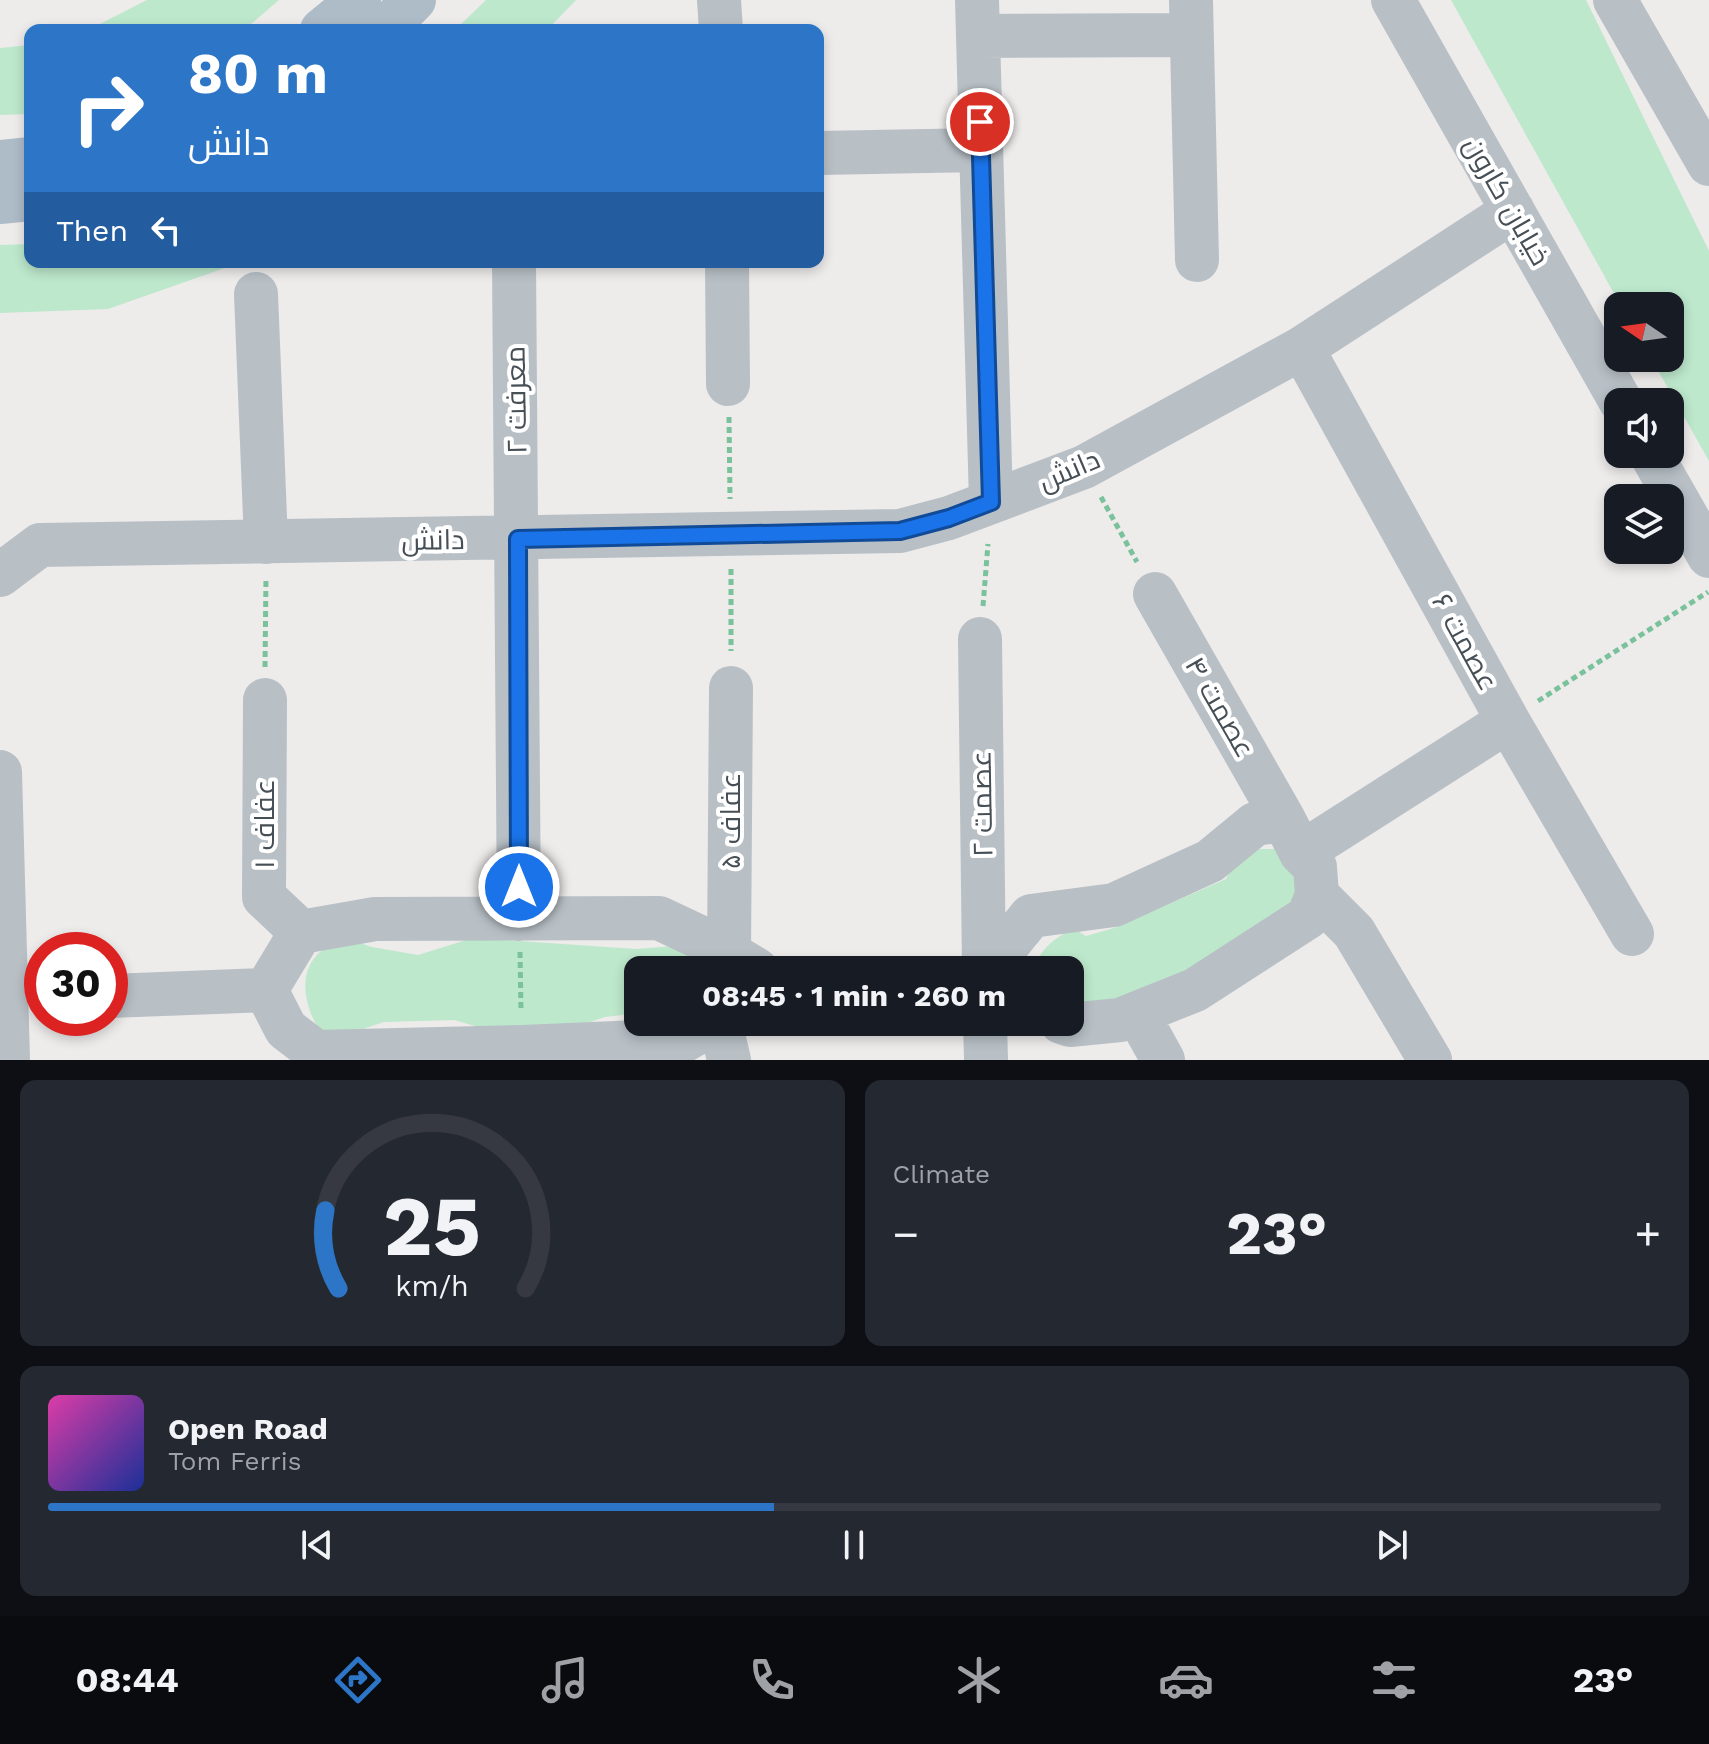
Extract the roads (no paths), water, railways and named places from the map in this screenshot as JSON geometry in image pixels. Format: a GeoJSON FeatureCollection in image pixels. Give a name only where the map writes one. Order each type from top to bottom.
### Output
{"type":"FeatureCollection","features":[{"type":"Feature","properties":{"kind":"main road"},"geometry":{"type":"LineString","coordinates":[[329,24],[359,0]]}},
{"type":"Feature","properties":{"kind":"main road"},"geometry":{"type":"LineString","coordinates":[[390,24],[414,0]]}},
{"type":"Feature","properties":{"kind":"main road"},"geometry":{"type":"LineString","coordinates":[[0,162],[24,160]]}},
{"type":"Feature","properties":{"kind":"main road"},"geometry":{"type":"LineString","coordinates":[[0,202],[24,200]]}},
{"type":"Feature","properties":{"kind":"street"},"geometry":{"type":"LineString","coordinates":[[719,0],[721,24]]}},
{"type":"Feature","properties":{"kind":"street","name":"خیابان کارون"},"geometry":{"type":"LineString","coordinates":[[1393,0],[1613,388]]}},
{"type":"Feature","properties":{"kind":"street"},"geometry":{"type":"LineString","coordinates":[[1615,0],[1709,164]]}},
{"type":"Feature","properties":{"kind":"street"},"geometry":{"type":"LineString","coordinates":[[991,502],[978,18],[1191,18],[1197,260]]}},
{"type":"Feature","properties":{"kind":"street"},"geometry":{"type":"LineString","coordinates":[[824,153],[981,150]]}},
{"type":"Feature","properties":{"kind":"street","name":"دانش"},"geometry":{"type":"LineString","coordinates":[[0,575],[40,545],[900,531],[949,518],[1084,467],[1302,348],[1513,211]]}},
{"type":"Feature","properties":{"kind":"street","name":"معرفت ۲"},"geometry":{"type":"LineString","coordinates":[[514,268],[519,919]]}},
{"type":"Feature","properties":{"kind":"street"},"geometry":{"type":"LineString","coordinates":[[727,268],[728,384]]}},
{"type":"Feature","properties":{"kind":"street"},"geometry":{"type":"LineString","coordinates":[[256,294],[266,542]]}},
{"type":"Feature","properties":{"kind":"street","name":"عصمت ۶"},"geometry":{"type":"LineString","coordinates":[[1302,348],[1508,721],[1632,934]]}},
{"type":"Feature","properties":{"kind":"street"},"geometry":{"type":"LineString","coordinates":[[1659,468],[1709,556]]}},
{"type":"Feature","properties":{"kind":"street","name":"عصمت ۴"},"geometry":{"type":"LineString","coordinates":[[1155,594],[1293,837],[1315,867],[1317,895]]}},
{"type":"Feature","properties":{"kind":"street","name":"عصمت ۲"},"geometry":{"type":"LineString","coordinates":[[980,639],[986,956]]}},
{"type":"Feature","properties":{"kind":"street","name":"عفاف ۵"},"geometry":{"type":"LineString","coordinates":[[731,688],[743,956]]}},
{"type":"Feature","properties":{"kind":"street","name":"عفاف ۱"},"geometry":{"type":"LineString","coordinates":[[265,700],[264,897],[301,932]]}},
{"type":"Feature","properties":{"kind":"street"},"geometry":{"type":"LineString","coordinates":[[998,956],[1031,916],[1114,905],[1210,861],[1255,824],[1293,837],[1508,721]]}},
{"type":"Feature","properties":{"kind":"street"},"geometry":{"type":"LineString","coordinates":[[0,772],[16,999],[8,1060]]}},
{"type":"Feature","properties":{"kind":"street"},"geometry":{"type":"LineString","coordinates":[[1084,1024],[1120,1020],[1195,990],[1308,917],[1317,895],[1354,932],[1430,1060]]}},
{"type":"Feature","properties":{"kind":"street"},"geometry":{"type":"LineString","coordinates":[[692,1036],[685,1040],[521,1054],[316,1052],[280,1044],[266,990],[301,932],[375,919],[659,918],[732,956]]}},
{"type":"Feature","properties":{"kind":"street"},"geometry":{"type":"LineString","coordinates":[[128,995],[266,990]]}},
{"type":"Feature","properties":{"kind":"street"},"geometry":{"type":"LineString","coordinates":[[1137,1013],[1163,1060]]}},
{"type":"Feature","properties":{"kind":"street"},"geometry":{"type":"LineString","coordinates":[[722,1036],[729,1060]]}},
{"type":"Feature","properties":{"kind":"street"},"geometry":{"type":"LineString","coordinates":[[985,1036],[986,1060]]}}]}
